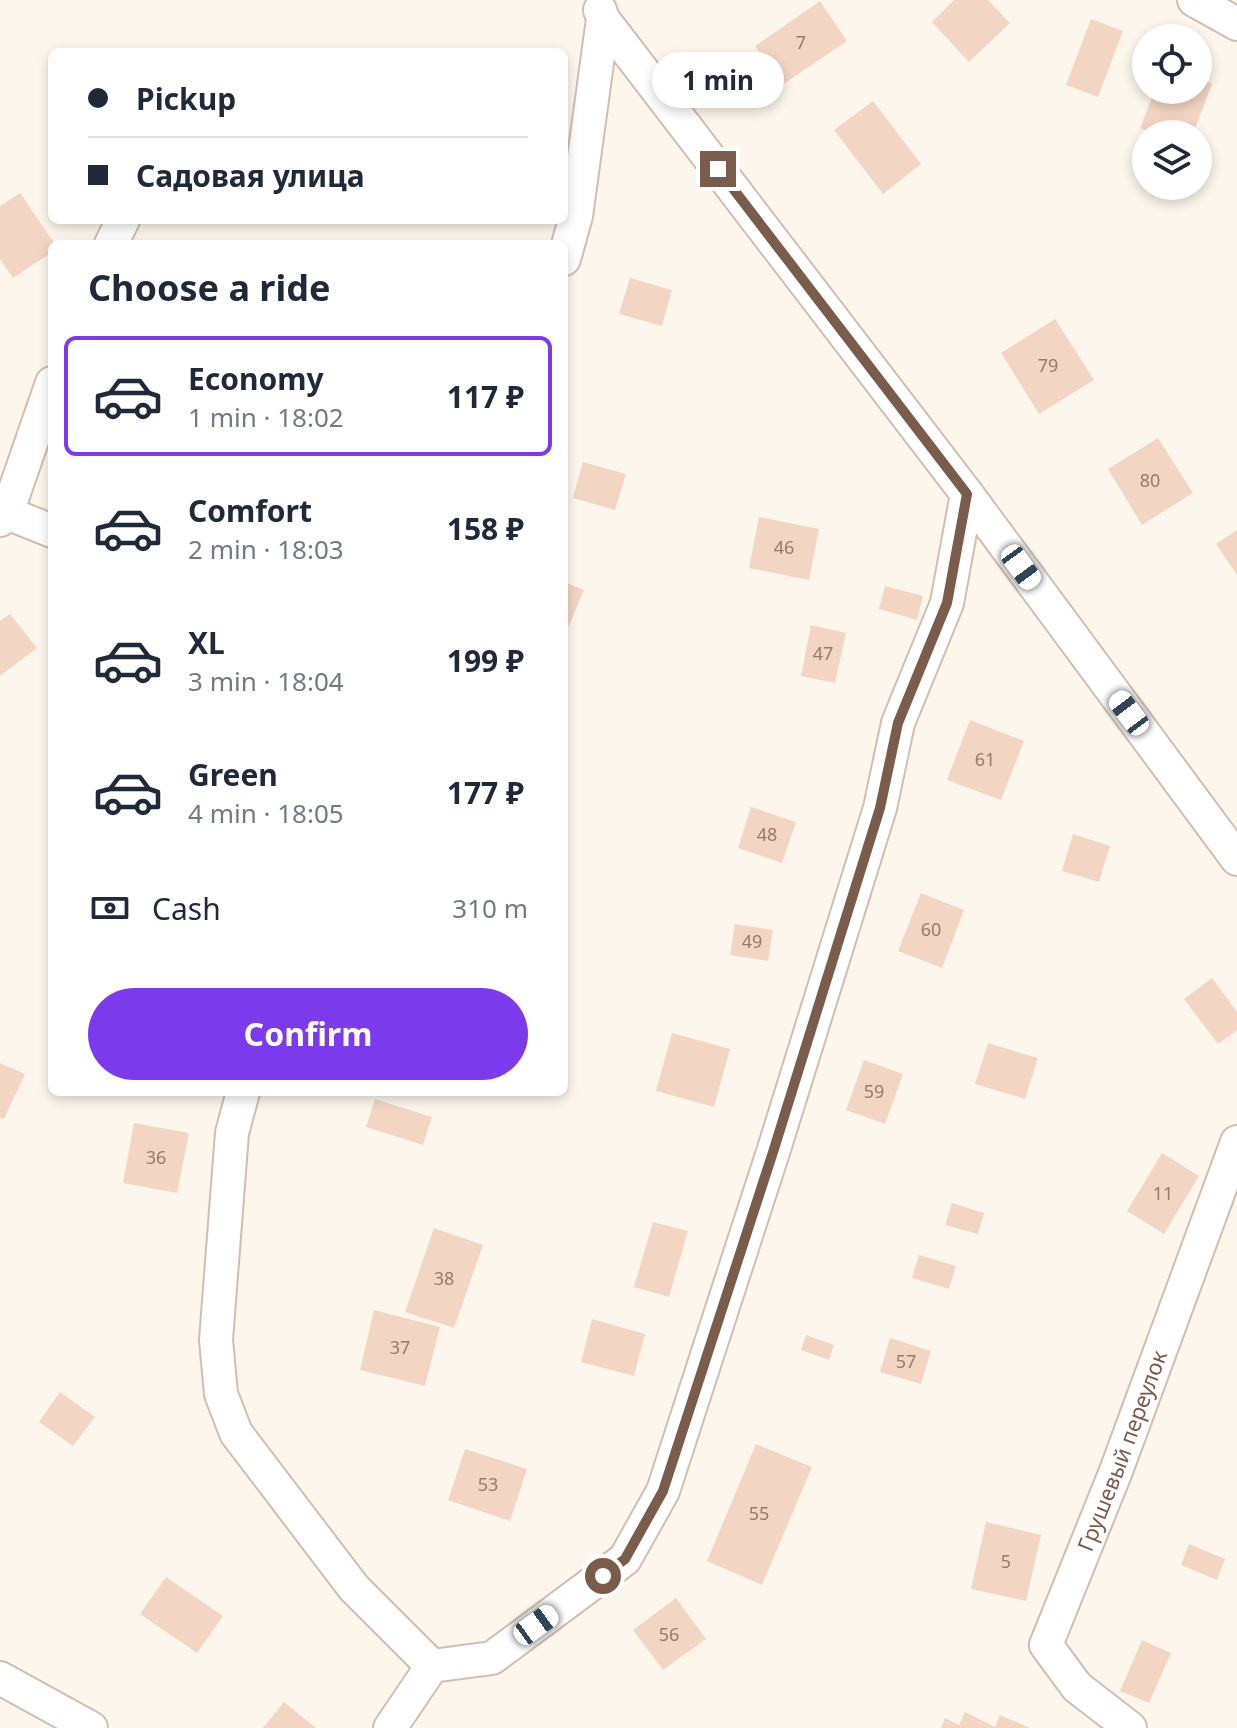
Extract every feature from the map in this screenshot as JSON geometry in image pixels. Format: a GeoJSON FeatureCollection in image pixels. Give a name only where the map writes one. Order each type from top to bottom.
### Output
{"type":"FeatureCollection","features":[{"type":"Feature","properties":{"kind":"street"},"geometry":{"type":"LineString","coordinates":[[1194,0],[1237,24]]}},
{"type":"Feature","properties":{"kind":"street"},"geometry":{"type":"LineString","coordinates":[[568,245],[576,216],[600,10]]}},
{"type":"Feature","properties":{"kind":"street"},"geometry":{"type":"LineString","coordinates":[[600,10],[967,494],[1237,859]]}},
{"type":"Feature","properties":{"kind":"street"},"geometry":{"type":"LineString","coordinates":[[48,394],[3,516],[48,530]]}},
{"type":"Feature","properties":{"kind":"street"},"geometry":{"type":"LineString","coordinates":[[390,1728],[432,1666],[492,1658],[625,1559],[663,1491],[880,808],[898,723],[947,603],[967,494]]}},
{"type":"Feature","properties":{"kind":"street"},"geometry":{"type":"LineString","coordinates":[[242,1096],[232,1133],[216,1340],[221,1394],[236,1433],[354,1588],[432,1666]]}},
{"type":"Feature","properties":{"kind":"street","name":"Грушевый переулок"},"geometry":{"type":"LineString","coordinates":[[1130,1728],[1077,1687],[1046,1645],[1116,1471],[1237,1142]]}},
{"type":"Feature","properties":{"kind":"street"},"geometry":{"type":"LineString","coordinates":[[5,1692],[91,1728]]}},
{"type":"Feature","properties":{"kind":"building"},"geometry":{"type":"Polygon","coordinates":[[[954,0],[988,0],[1010,23],[969,62],[932,22],[954,0]]]}},
{"type":"Feature","properties":{"kind":"building"},"geometry":{"type":"Polygon","coordinates":[[[820,1],[847,41],[782,85],[755,46],[820,1]]]}},
{"type":"Feature","properties":{"kind":"building"},"geometry":{"type":"Polygon","coordinates":[[[1091,19],[1123,31],[1098,97],[1066,85],[1091,19]]]}},
{"type":"Feature","properties":{"kind":"building"},"geometry":{"type":"Polygon","coordinates":[[[873,101],[921,164],[883,194],[834,130],[873,101]]]}},
{"type":"Feature","properties":{"kind":"building"},"geometry":{"type":"Polygon","coordinates":[[[1149,104],[1204,104],[1198,120],[1143,120],[1149,104]]]}},
{"type":"Feature","properties":{"kind":"building"},"geometry":{"type":"Polygon","coordinates":[[[20,193],[52,240],[48,240],[48,255],[13,278],[0,259],[0,206],[20,193]]]}},
{"type":"Feature","properties":{"kind":"building"},"geometry":{"type":"Polygon","coordinates":[[[630,278],[672,290],[662,326],[619,314],[630,278]]]}},
{"type":"Feature","properties":{"kind":"building"},"geometry":{"type":"Polygon","coordinates":[[[1055,319],[1094,380],[1039,414],[1001,353],[1055,319]]]}},
{"type":"Feature","properties":{"kind":"building"},"geometry":{"type":"Polygon","coordinates":[[[1158,438],[1193,493],[1142,525],[1108,469],[1158,438]]]}},
{"type":"Feature","properties":{"kind":"building"},"geometry":{"type":"Polygon","coordinates":[[[583,462],[626,474],[615,510],[573,498],[583,462]]]}},
{"type":"Feature","properties":{"kind":"building"},"geometry":{"type":"Polygon","coordinates":[[[759,517],[819,529],[809,580],[749,568],[759,517]]]}},
{"type":"Feature","properties":{"kind":"building"},"geometry":{"type":"Polygon","coordinates":[[[1237,530],[1237,575],[1216,544],[1237,530]]]}},
{"type":"Feature","properties":{"kind":"building"},"geometry":{"type":"Polygon","coordinates":[[[568,584],[584,590],[568,628],[568,584]]]}},
{"type":"Feature","properties":{"kind":"building"},"geometry":{"type":"Polygon","coordinates":[[[885,586],[923,596],[917,620],[879,609],[885,586]]]}},
{"type":"Feature","properties":{"kind":"building"},"geometry":{"type":"Polygon","coordinates":[[[10,614],[37,648],[0,676],[0,621],[10,614]]]}},
{"type":"Feature","properties":{"kind":"building"},"geometry":{"type":"Polygon","coordinates":[[[811,625],[846,633],[835,683],[801,676],[811,625]]]}},
{"type":"Feature","properties":{"kind":"building"},"geometry":{"type":"Polygon","coordinates":[[[970,720],[1024,741],[1001,800],[947,780],[970,720]]]}},
{"type":"Feature","properties":{"kind":"building"},"geometry":{"type":"Polygon","coordinates":[[[751,807],[796,822],[782,863],[738,848],[751,807]]]}},
{"type":"Feature","properties":{"kind":"building"},"geometry":{"type":"Polygon","coordinates":[[[1073,834],[1110,846],[1099,882],[1062,871],[1073,834]]]}},
{"type":"Feature","properties":{"kind":"building"},"geometry":{"type":"Polygon","coordinates":[[[921,893],[964,910],[942,968],[898,951],[921,893]]]}},
{"type":"Feature","properties":{"kind":"building"},"geometry":{"type":"Polygon","coordinates":[[[735,924],[773,930],[768,961],[730,955],[735,924]]]}},
{"type":"Feature","properties":{"kind":"building"},"geometry":{"type":"Polygon","coordinates":[[[1212,978],[1237,1012],[1237,1030],[1218,1044],[1184,999],[1212,978]]]}},
{"type":"Feature","properties":{"kind":"building"},"geometry":{"type":"Polygon","coordinates":[[[672,1033],[730,1049],[714,1107],[656,1091],[672,1033]]]}},
{"type":"Feature","properties":{"kind":"building"},"geometry":{"type":"Polygon","coordinates":[[[988,1043],[1038,1058],[1025,1099],[975,1084],[988,1043]]]}},
{"type":"Feature","properties":{"kind":"building"},"geometry":{"type":"Polygon","coordinates":[[[864,1060],[903,1074],[885,1124],[846,1110],[864,1060]]]}},
{"type":"Feature","properties":{"kind":"building"},"geometry":{"type":"Polygon","coordinates":[[[0,1063],[25,1074],[4,1119],[0,1118],[0,1063]]]}},
{"type":"Feature","properties":{"kind":"building"},"geometry":{"type":"Polygon","coordinates":[[[375,1099],[432,1117],[423,1145],[366,1127],[375,1099]]]}},
{"type":"Feature","properties":{"kind":"building"},"geometry":{"type":"Polygon","coordinates":[[[134,1123],[189,1133],[177,1193],[123,1183],[134,1123]]]}},
{"type":"Feature","properties":{"kind":"building"},"geometry":{"type":"Polygon","coordinates":[[[1162,1153],[1199,1176],[1164,1234],[1127,1211],[1162,1153]]]}},
{"type":"Feature","properties":{"kind":"building"},"geometry":{"type":"Polygon","coordinates":[[[952,1203],[984,1213],[978,1234],[945,1225],[952,1203]]]}},
{"type":"Feature","properties":{"kind":"building"},"geometry":{"type":"Polygon","coordinates":[[[653,1222],[688,1231],[669,1297],[634,1287],[653,1222]]]}},
{"type":"Feature","properties":{"kind":"building"},"geometry":{"type":"Polygon","coordinates":[[[434,1228],[483,1245],[454,1328],[405,1312],[434,1228]]]}},
{"type":"Feature","properties":{"kind":"building"},"geometry":{"type":"Polygon","coordinates":[[[919,1255],[956,1266],[949,1289],[912,1278],[919,1255]]]}},
{"type":"Feature","properties":{"kind":"building"},"geometry":{"type":"Polygon","coordinates":[[[374,1310],[440,1327],[425,1386],[360,1370],[374,1310]]]}},
{"type":"Feature","properties":{"kind":"building"},"geometry":{"type":"Polygon","coordinates":[[[592,1319],[645,1334],[634,1376],[581,1362],[592,1319]]]}},
{"type":"Feature","properties":{"kind":"building"},"geometry":{"type":"Polygon","coordinates":[[[806,1335],[834,1345],[829,1360],[801,1350],[806,1335]]]}},
{"type":"Feature","properties":{"kind":"building"},"geometry":{"type":"Polygon","coordinates":[[[890,1338],[931,1351],[921,1384],[880,1372],[890,1338]]]}},
{"type":"Feature","properties":{"kind":"building"},"geometry":{"type":"Polygon","coordinates":[[[60,1392],[95,1417],[73,1446],[39,1422],[60,1392]]]}},
{"type":"Feature","properties":{"kind":"building"},"geometry":{"type":"Polygon","coordinates":[[[756,1444],[812,1467],[762,1585],[707,1561],[756,1444]]]}},
{"type":"Feature","properties":{"kind":"building"},"geometry":{"type":"Polygon","coordinates":[[[465,1449],[527,1469],[510,1521],[448,1500],[465,1449]]]}},
{"type":"Feature","properties":{"kind":"building"},"geometry":{"type":"Polygon","coordinates":[[[986,1522],[1041,1535],[1026,1601],[971,1589],[986,1522]]]}},
{"type":"Feature","properties":{"kind":"building"},"geometry":{"type":"Polygon","coordinates":[[[1189,1544],[1225,1559],[1217,1580],[1181,1565],[1189,1544]]]}},
{"type":"Feature","properties":{"kind":"building"},"geometry":{"type":"Polygon","coordinates":[[[166,1577],[223,1616],[197,1653],[140,1614],[166,1577]]]}},
{"type":"Feature","properties":{"kind":"building"},"geometry":{"type":"Polygon","coordinates":[[[676,1598],[706,1639],[663,1670],[633,1630],[676,1598]]]}},
{"type":"Feature","properties":{"kind":"building"},"geometry":{"type":"Polygon","coordinates":[[[1142,1640],[1171,1653],[1149,1703],[1120,1691],[1142,1640]]]}},
{"type":"Feature","properties":{"kind":"building"},"geometry":{"type":"Polygon","coordinates":[[[284,1702],[316,1728],[263,1728],[284,1702]]]}},
{"type":"Feature","properties":{"kind":"building"},"geometry":{"type":"Polygon","coordinates":[[[965,1712],[995,1727],[1000,1715],[1030,1728],[941,1728],[945,1718],[959,1725],[965,1712]]]}},
{"type":"Feature","properties":{"kind":"route"},"geometry":{"type":"LineString","coordinates":[[603,1576],[625,1559],[663,1491],[880,808],[898,723],[947,603],[967,494],[718,169]]}}]}
